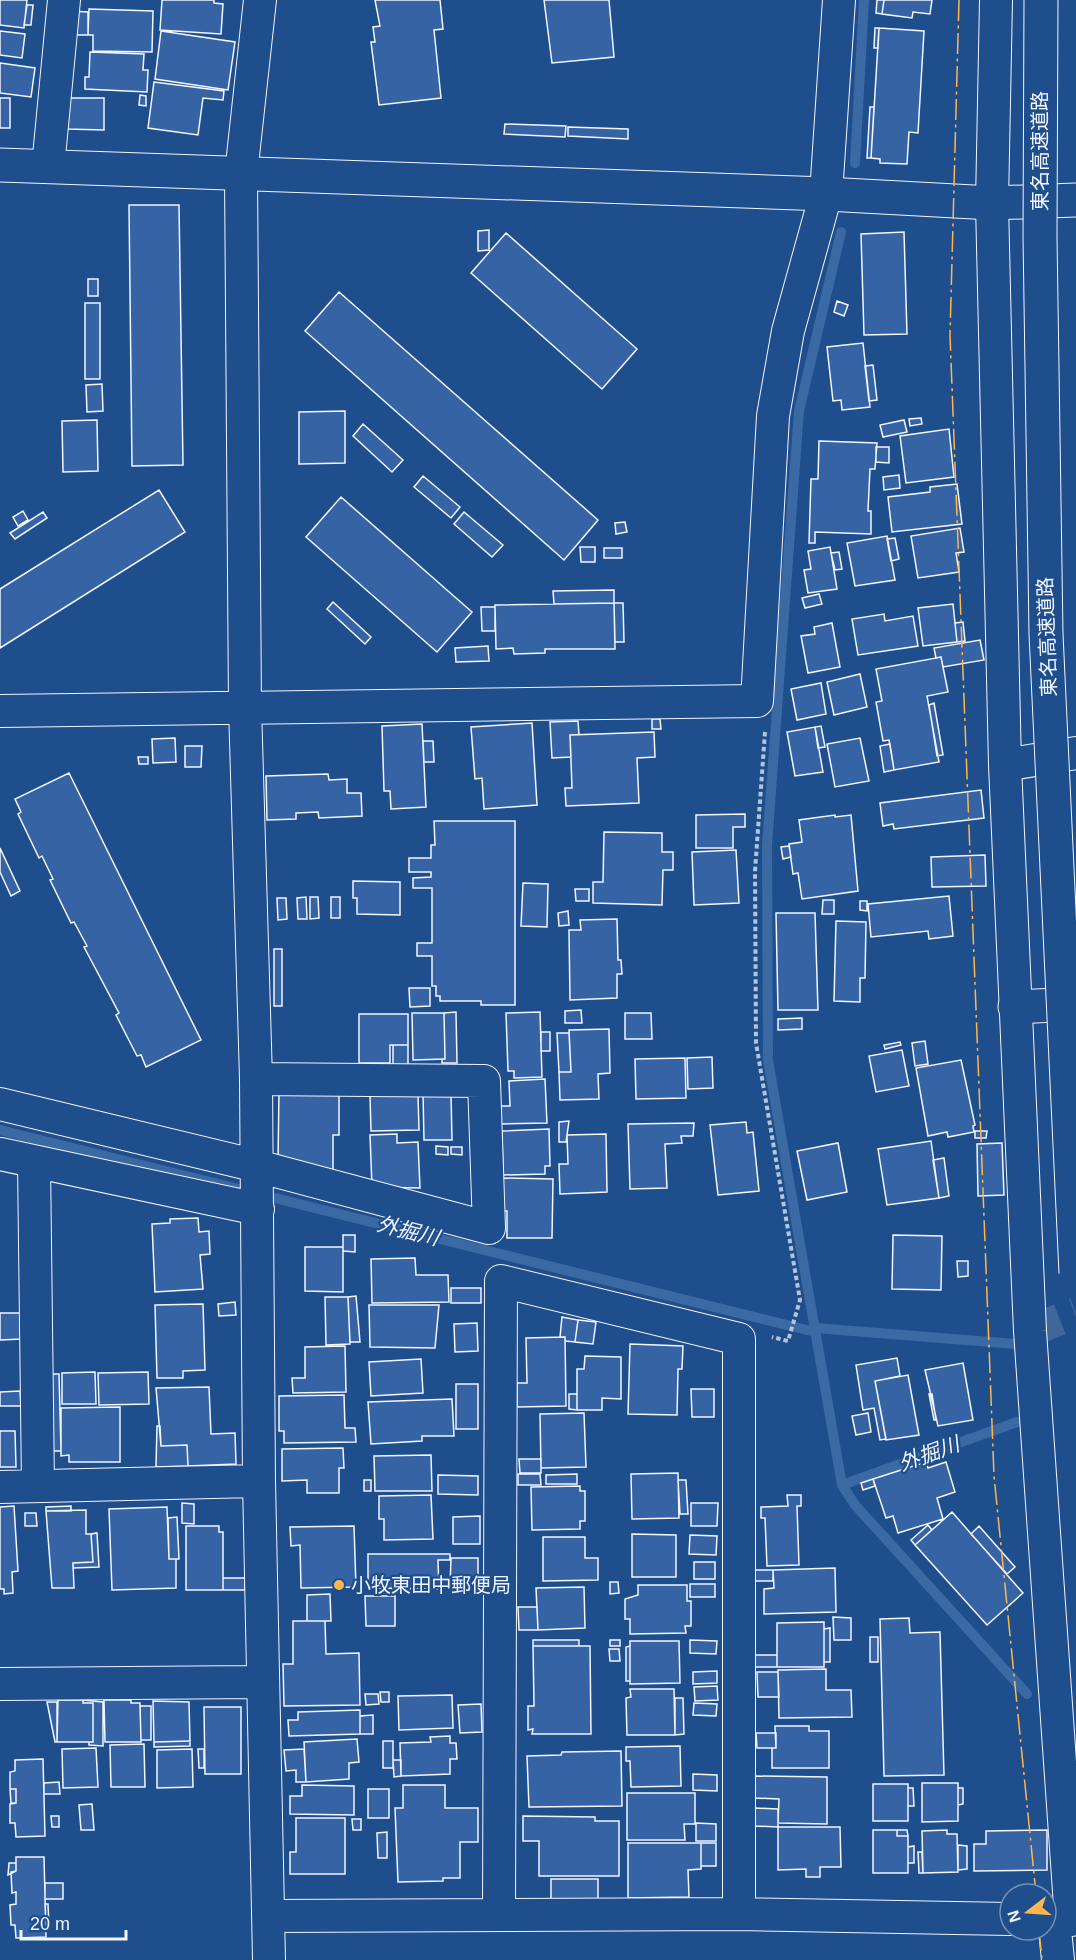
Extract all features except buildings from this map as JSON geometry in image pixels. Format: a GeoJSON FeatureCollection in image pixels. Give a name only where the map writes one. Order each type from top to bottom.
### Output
{"type":"FeatureCollection","features":[{"type":"Feature","properties":{"kind":"main road","name":"東名高速道路"},"geometry":{"type":"LineString","coordinates":[[1041,0],[1040,236],[1046,634],[1076,1273]]}},
{"type":"Feature","properties":{"kind":"main road"},"geometry":{"type":"LineString","coordinates":[[0,165],[826,194],[992,203],[1076,200]]}},
{"type":"Feature","properties":{"kind":"main road"},"geometry":{"type":"LineString","coordinates":[[1015,1007],[1076,1005]]}},
{"type":"Feature","properties":{"kind":"street"},"geometry":{"type":"LineString","coordinates":[[48,166],[64,0]]}},
{"type":"Feature","properties":{"kind":"street"},"geometry":{"type":"LineString","coordinates":[[260,0],[242,174],[245,707],[256,1079],[259,1481],[269,1960]]}},
{"type":"Feature","properties":{"kind":"street"},"geometry":{"type":"LineString","coordinates":[[0,711],[757,701],[773,416],[788,331],[826,194],[839,0]]}},
{"type":"Feature","properties":{"kind":"street"},"geometry":{"type":"LineString","coordinates":[[996,0],[992,203],[1005,765],[1030,1331],[1071,1920],[1058,1920]]}},
{"type":"Feature","properties":{"kind":"street"},"geometry":{"type":"LineString","coordinates":[[1005,765],[1076,753]]}},
{"type":"Feature","properties":{"kind":"street"},"geometry":{"type":"LineString","coordinates":[[0,1104],[256,1166],[489,1228],[484,1081],[256,1079]]}},
{"type":"Feature","properties":{"kind":"street"},"geometry":{"type":"LineString","coordinates":[[0,1154],[258,1209]]}},
{"type":"Feature","properties":{"kind":"street"},"geometry":{"type":"LineString","coordinates":[[34,1162],[38,1486]]}},
{"type":"Feature","properties":{"kind":"street"},"geometry":{"type":"LineString","coordinates":[[499,1915],[501,1281],[739,1339],[739,1914]]}},
{"type":"Feature","properties":{"kind":"street"},"geometry":{"type":"LineString","coordinates":[[0,1487],[259,1481]]}},
{"type":"Feature","properties":{"kind":"street"},"geometry":{"type":"LineString","coordinates":[[0,1684],[263,1682]]}},
{"type":"Feature","properties":{"kind":"street"},"geometry":{"type":"LineString","coordinates":[[268,1916],[739,1914],[998,1919]]}},
{"type":"Feature","properties":{"kind":"street"},"geometry":{"type":"LineString","coordinates":[[1054,1942],[1058,1960]]}},
{"type":"Feature","properties":{"kind":"path"},"geometry":{"type":"LineString","coordinates":[[739,1339],[748,1331],[788,1341],[800,1300],[756,1043],[755,871],[766,714],[757,701]]}},
{"type":"Feature","properties":{"kind":"waterway"},"geometry":{"type":"LineString","coordinates":[[855,163],[864,0]]}},
{"type":"Feature","properties":{"kind":"waterway"},"geometry":{"type":"LineString","coordinates":[[841,232],[799,411],[767,845],[768,1060],[842,1485],[855,1505],[1027,1694]]}},
{"type":"Feature","properties":{"kind":"waterway","name":"外掘川"},"geometry":{"type":"LineString","coordinates":[[0,1130],[815,1332]]}},
{"type":"Feature","properties":{"kind":"waterway"},"geometry":{"type":"LineString","coordinates":[[815,1328],[1016,1344]]}},
{"type":"Feature","properties":{"kind":"waterway","name":"外掘川"},"geometry":{"type":"LineString","coordinates":[[842,1485],[1017,1422]]}},
{"type":"Feature","properties":{"kind":"tunnel"},"geometry":{"type":"LineString","coordinates":[[1030,1331],[1076,1313]]}},
{"type":"Feature","properties":{"kind":"power"},"geometry":{"type":"LineString","coordinates":[[959,0],[950,335],[994,1476],[1035,1882]]}},
{"type":"Feature","properties":{"kind":"power"},"geometry":{"type":"LineString","coordinates":[[1040,1942],[1042,1960]]}},
{"type":"Feature","properties":{"kind":"place","name":"小牧東田中郵便局"},"geometry":{"type":"Point","coordinates":[339,1585]}}]}
